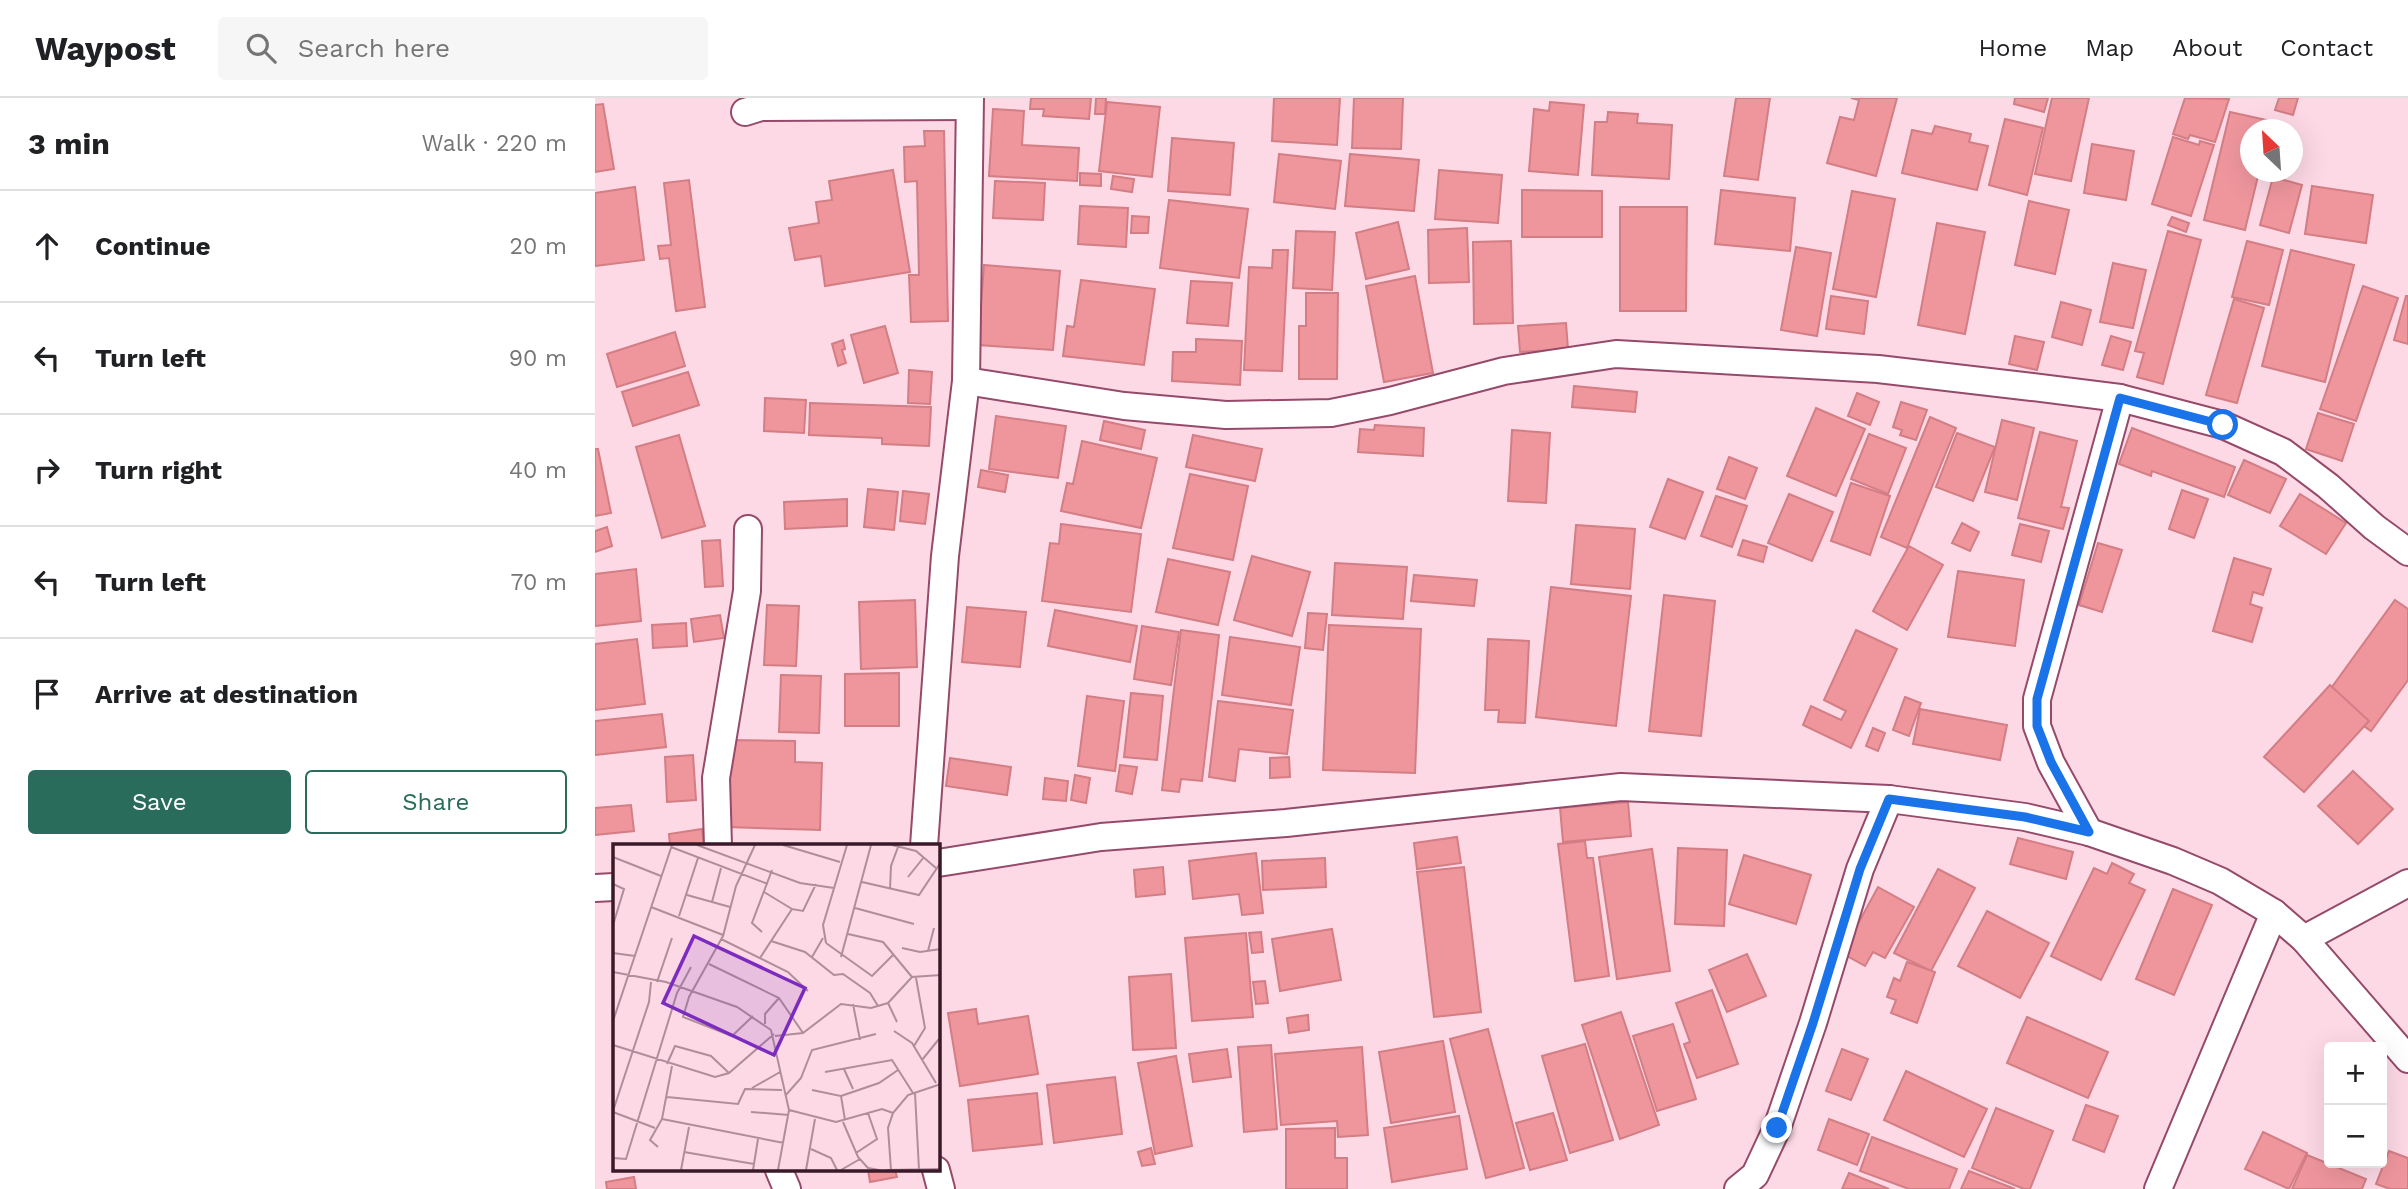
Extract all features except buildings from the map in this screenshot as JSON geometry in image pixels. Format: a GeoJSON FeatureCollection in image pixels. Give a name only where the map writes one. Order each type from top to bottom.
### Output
{"type":"FeatureCollection","features":[{"type":"Feature","properties":{"kind":"street"},"geometry":{"type":"LineString","coordinates":[[745,112],[761,107],[969,102],[966,381],[945,556],[924,844]]}},
{"type":"Feature","properties":{"kind":"street"},"geometry":{"type":"LineString","coordinates":[[966,381],[1124,406],[1213,414],[1331,413],[1390,401],[1504,371],[1616,354],[1878,369],[2120,398],[2223,425],[2283,452],[2408,552]]}},
{"type":"Feature","properties":{"kind":"street"},"geometry":{"type":"LineString","coordinates":[[2089,832],[2051,762],[2037,726],[2037,699],[2120,398]]}},
{"type":"Feature","properties":{"kind":"street"},"geometry":{"type":"LineString","coordinates":[[718,844],[716,778],[747,591],[748,529]]}},
{"type":"Feature","properties":{"kind":"street"},"geometry":{"type":"LineString","coordinates":[[940,863],[1101,838],[1286,823],[1621,787],[1889,799],[2025,817],[2089,832],[2185,866],[2220,881],[2274,913],[2304,939],[2408,1059]]}},
{"type":"Feature","properties":{"kind":"street"},"geometry":{"type":"LineString","coordinates":[[1738,1189],[1755,1175],[1777,1128],[1813,1023],[1860,869],[1889,799]]}},
{"type":"Feature","properties":{"kind":"street"},"geometry":{"type":"LineString","coordinates":[[2304,939],[2408,883]]}},
{"type":"Feature","properties":{"kind":"street"},"geometry":{"type":"LineString","coordinates":[[595,888],[613,887]]}},
{"type":"Feature","properties":{"kind":"street"},"geometry":{"type":"LineString","coordinates":[[2158,1189],[2274,913]]}},
{"type":"Feature","properties":{"kind":"street"},"geometry":{"type":"LineString","coordinates":[[780,1172],[787,1189]]}},
{"type":"Feature","properties":{"kind":"street"},"geometry":{"type":"LineString","coordinates":[[937,1172],[941,1189]]}},
{"type":"Feature","properties":{"kind":"route"},"geometry":{"type":"LineString","coordinates":[[1777,1128],[1813,1023],[1860,869],[1889,799],[2025,817],[2089,832],[2051,762],[2037,726],[2037,699],[2120,398],[2223,425]]}}]}
